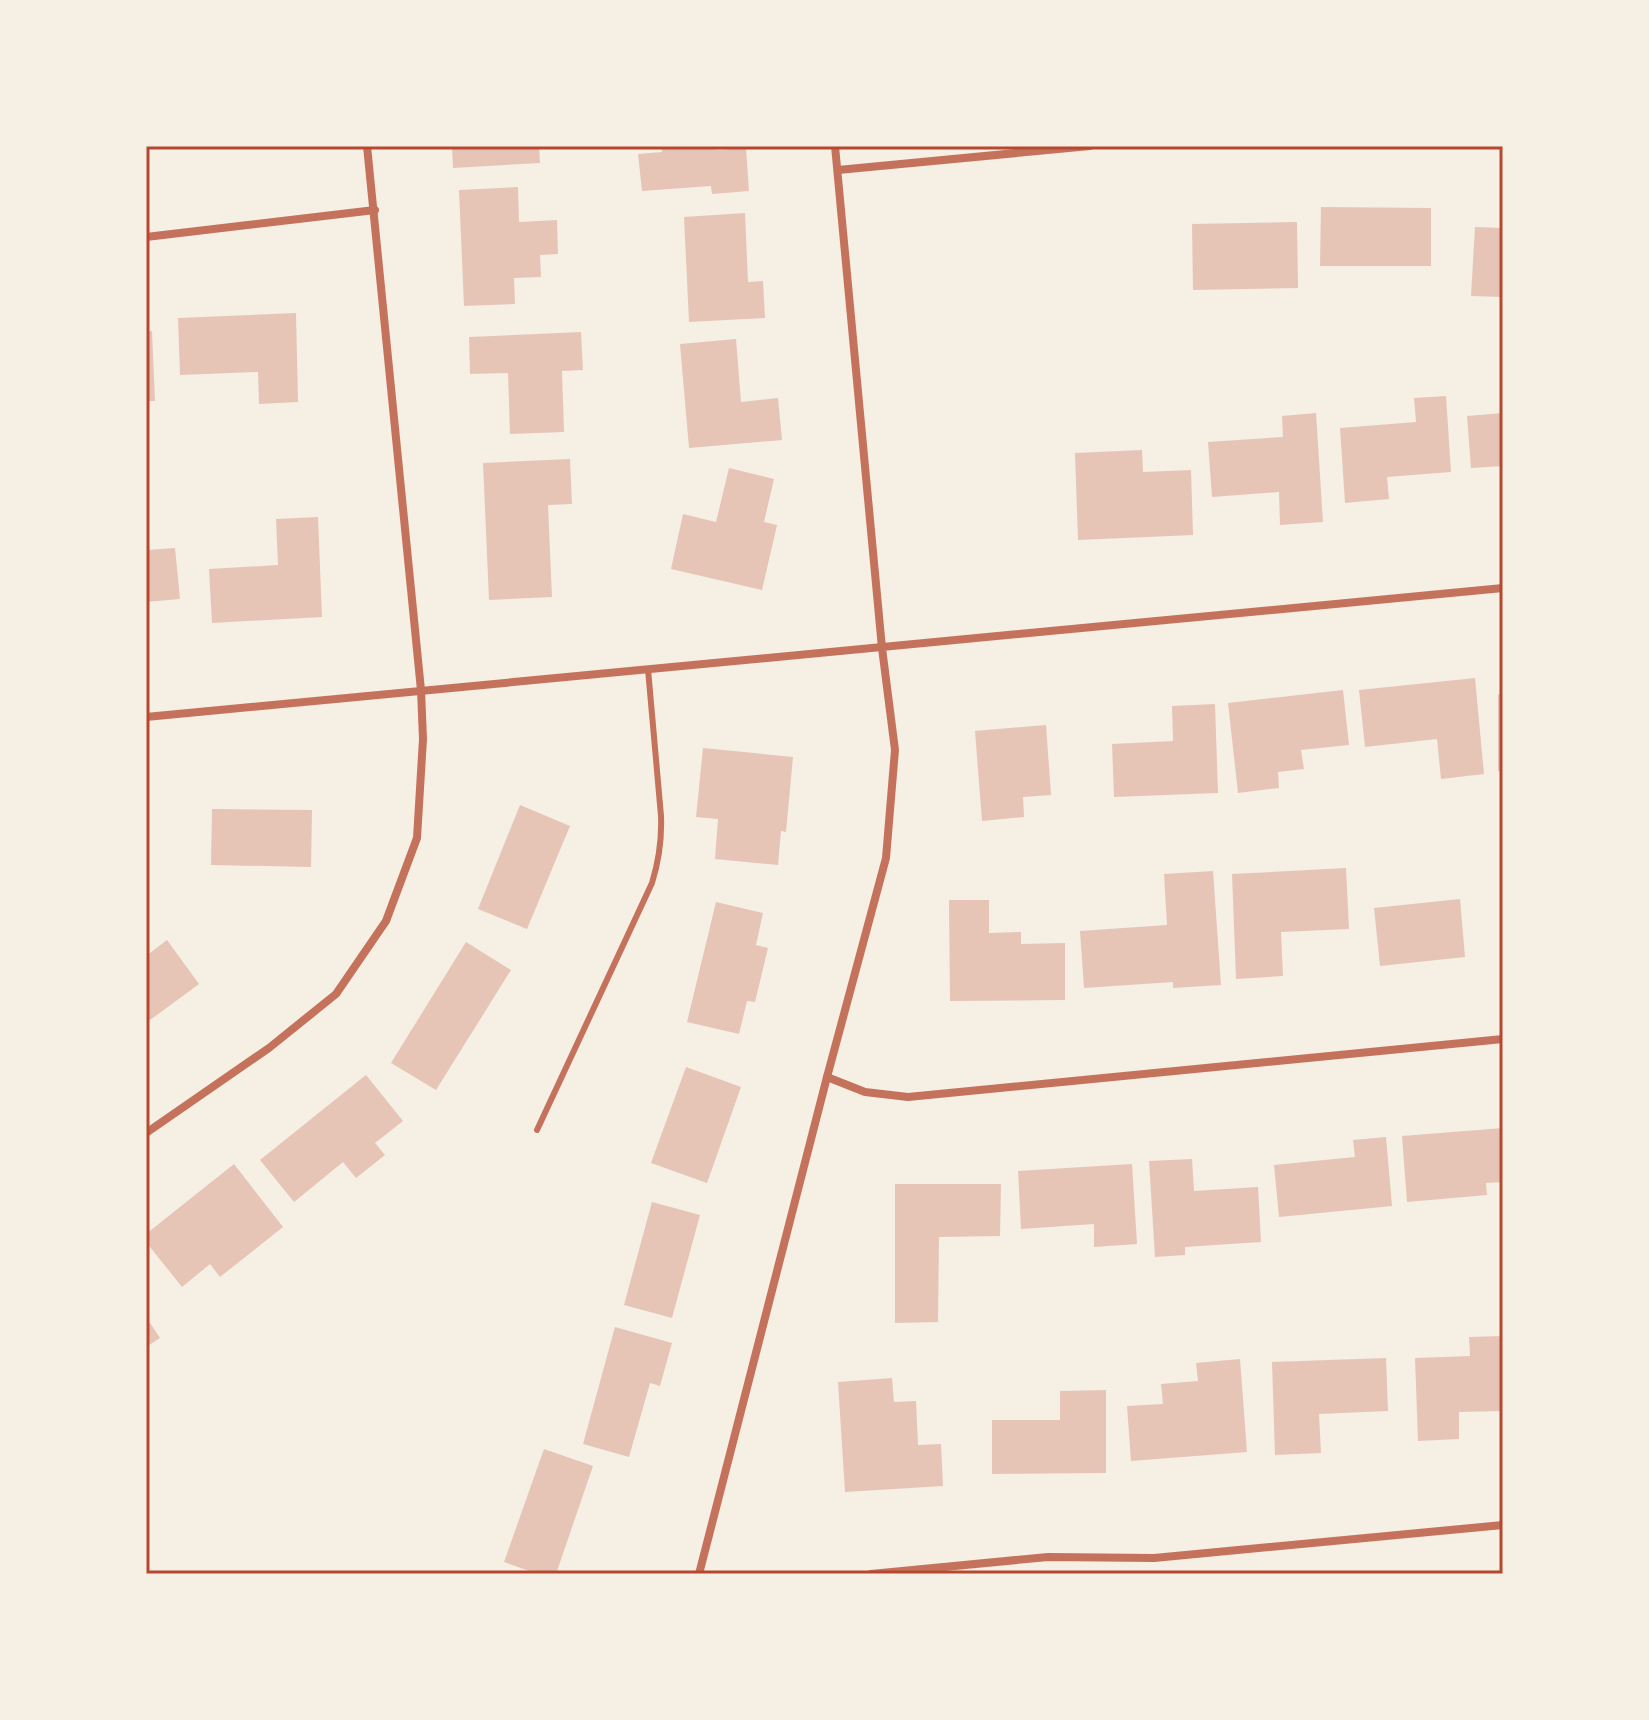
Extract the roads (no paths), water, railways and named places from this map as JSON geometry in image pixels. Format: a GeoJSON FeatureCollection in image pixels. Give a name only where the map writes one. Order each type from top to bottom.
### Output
{"type":"FeatureCollection","features":[{"type":"Feature","properties":{"kind":"street"},"geometry":{"type":"LineString","coordinates":[[146,1133],[269,1048],[336,994],[386,921],[417,838],[423,739],[421,690],[367,146]]}},
{"type":"Feature","properties":{"kind":"street"},"geometry":{"type":"LineString","coordinates":[[699,1574],[886,858],[895,750],[882,648],[835,146]]}},
{"type":"Feature","properties":{"kind":"street"},"geometry":{"type":"LineString","coordinates":[[838,170],[1090,146]]}},
{"type":"Feature","properties":{"kind":"street"},"geometry":{"type":"LineString","coordinates":[[146,237],[375,210]]}},
{"type":"Feature","properties":{"kind":"street"},"geometry":{"type":"LineString","coordinates":[[146,717],[1503,588]]}},
{"type":"Feature","properties":{"kind":"street"},"geometry":{"type":"LineString","coordinates":[[827,1077],[865,1092],[908,1097],[1503,1039]]}},
{"type":"Feature","properties":{"kind":"street"},"geometry":{"type":"LineString","coordinates":[[871,1574],[1048,1557],[1154,1558],[1503,1525]]}},
{"type":"Feature","properties":{"kind":"lane"},"geometry":{"type":"LineString","coordinates":[[537,1130],[638,913],[659,857],[661,816],[648,669]]}}]}
